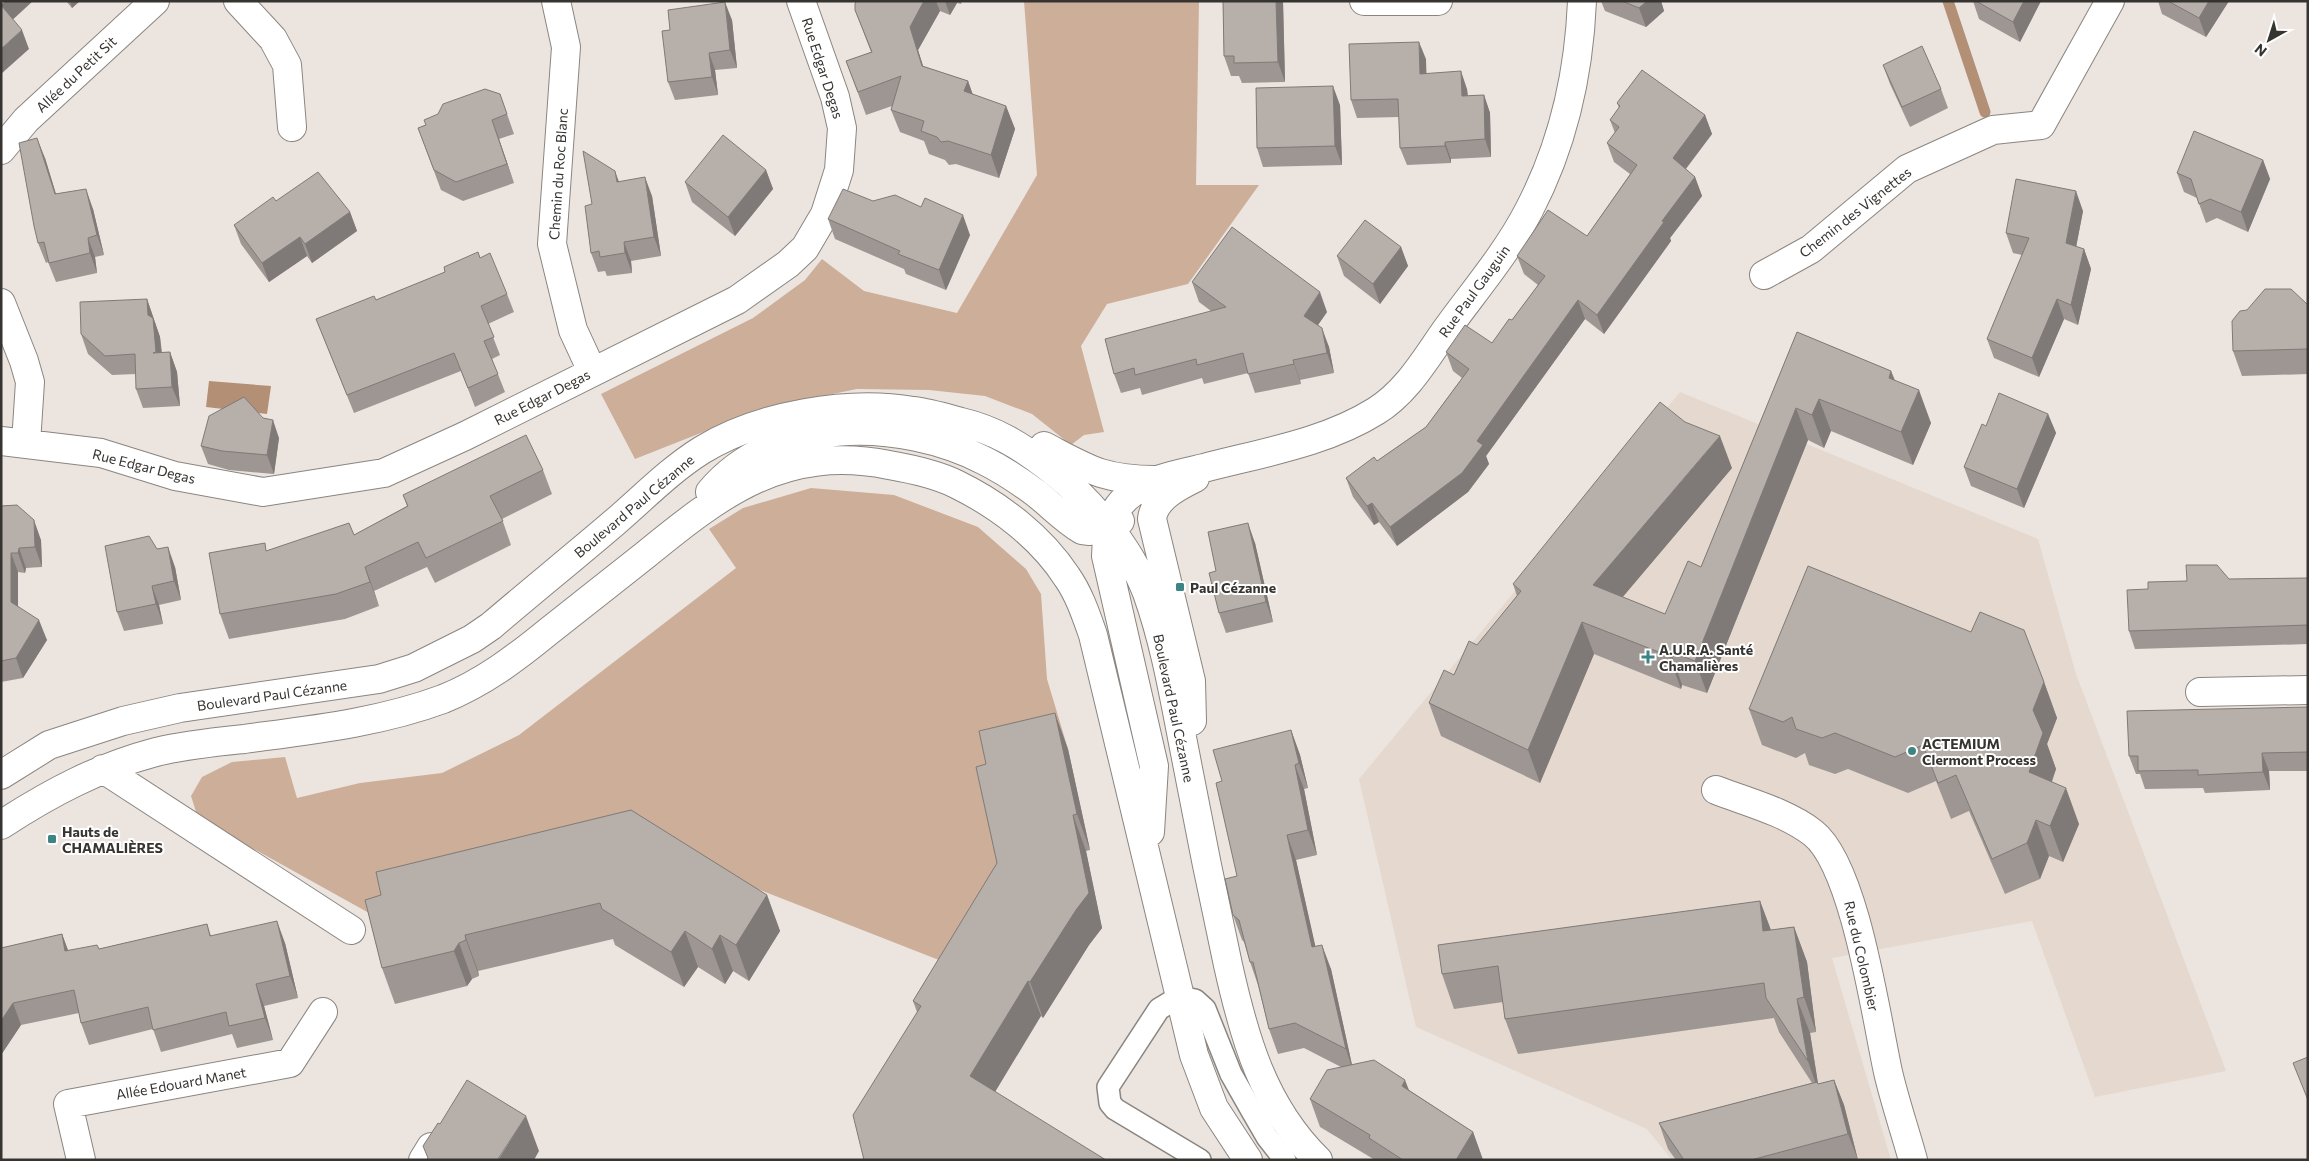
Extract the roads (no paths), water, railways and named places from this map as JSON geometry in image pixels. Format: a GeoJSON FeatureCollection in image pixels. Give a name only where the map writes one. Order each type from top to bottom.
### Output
{"type":"FeatureCollection","features":[{"type":"Feature","properties":{"kind":"street","name":"Allée du Petit Sit"},"geometry":{"type":"LineString","coordinates":[[1,150],[26,120],[155,1]]}},
{"type":"Feature","properties":{"kind":"street"},"geometry":{"type":"LineString","coordinates":[[238,1],[273,39],[287,65],[292,127]]}},
{"type":"Feature","properties":{"kind":"street","name":"Chemin du Roc Blanc"},"geometry":{"type":"LineString","coordinates":[[556,1],[566,47],[552,244],[573,330],[592,371]]}},
{"type":"Feature","properties":{"kind":"street","name":"Rue Edgar Degas"},"geometry":{"type":"LineString","coordinates":[[14,442],[101,453],[175,476],[263,492],[384,473],[465,436],[592,371],[687,327],[737,300],[788,264],[804,248],[816,232],[828,207],[839,170],[842,128],[835,97],[801,1]]}},
{"type":"Feature","properties":{"kind":"street"},"geometry":{"type":"LineString","coordinates":[[1364,1],[1438,1]]}},
{"type":"Feature","properties":{"kind":"street","name":"Rue Paul Gauguin"},"geometry":{"type":"LineString","coordinates":[[1107,527],[1114,512],[1127,497],[1225,462],[1315,439],[1376,412],[1404,387],[1529,212],[1557,142],[1572,94],[1580,41],[1582,1]]}},
{"type":"Feature","properties":{"kind":"street","name":"Chemin des Vignettes"},"geometry":{"type":"LineString","coordinates":[[1764,276],[1811,249],[1907,169],[1993,130],[2041,125],[2110,1]]}},
{"type":"Feature","properties":{"kind":"street"},"geometry":{"type":"LineString","coordinates":[[1,303],[24,361],[30,382],[14,442]]}},
{"type":"Feature","properties":{"kind":"street","name":"Boulevard Paul Cézanne"},"geometry":{"type":"LineString","coordinates":[[1,775],[49,745],[123,721],[180,708],[379,679],[414,668],[472,639],[491,626],[680,465],[731,435],[755,426],[798,415],[831,410],[869,408],[912,410],[969,424],[995,432],[1017,444],[1044,463],[1083,497],[1120,543],[1146,591],[1169,671],[1238,1012],[1253,1060],[1272,1098],[1296,1136],[1318,1160]]}},
{"type":"Feature","properties":{"kind":"street"},"geometry":{"type":"LineString","coordinates":[[969,424],[993,424],[1016,432],[1080,466],[1104,476],[1167,483]]}},
{"type":"Feature","properties":{"kind":"street"},"geometry":{"type":"LineString","coordinates":[[687,520],[733,468],[754,455],[783,442],[820,433],[853,431],[897,435],[934,442],[961,450],[1007,473],[1082,530],[1090,531],[1107,527],[1120,521],[1154,497],[1167,483]]}},
{"type":"Feature","properties":{"kind":"street"},"geometry":{"type":"LineString","coordinates":[[1,825],[65,786],[103,769],[158,752],[362,723],[443,699],[472,686],[504,666],[687,520],[733,489],[784,467],[822,460],[866,460],[944,478],[990,502],[1024,529],[1050,554],[1068,578],[1083,607],[1093,635],[1194,1055],[1214,1108],[1248,1160]]}},
{"type":"Feature","properties":{"kind":"street","name":"Rue Paul Gauguin"},"geometry":{"type":"LineString","coordinates":[[1167,483],[1152,519],[1191,681],[1192,790]]}},
{"type":"Feature","properties":{"kind":"street"},"geometry":{"type":"LineString","coordinates":[[1107,527],[1106,556],[1110,580],[1154,766],[1149,866]]}},
{"type":"Feature","properties":{"kind":"street"},"geometry":{"type":"LineString","coordinates":[[2200,692],[2308,690]]}},
{"type":"Feature","properties":{"kind":"street"},"geometry":{"type":"LineString","coordinates":[[1,762],[49,745]]}},
{"type":"Feature","properties":{"kind":"street"},"geometry":{"type":"LineString","coordinates":[[103,769],[351,930]]}},
{"type":"Feature","properties":{"kind":"street","name":"Rue du Colombier"},"geometry":{"type":"LineString","coordinates":[[1716,790],[1776,814],[1813,833],[1836,864],[1853,910],[1889,1075],[1913,1160]]}},
{"type":"Feature","properties":{"kind":"street","name":"Allée Edouard Manet"},"geometry":{"type":"LineString","coordinates":[[80,1160],[68,1104],[290,1063],[323,1012]]}},
{"type":"Feature","properties":{"kind":"lane"},"geometry":{"type":"LineString","coordinates":[[1200,1160],[1116,1109],[1110,1103],[1107,1094],[1113,1076],[1159,1009],[1179,997],[1195,1000],[1205,1009],[1231,1074],[1267,1137],[1285,1160]]}},
{"type":"Feature","properties":{"kind":"waterway"},"geometry":{"type":"LineString","coordinates":[[1948,1],[1985,112]]}},
{"type":"Feature","properties":{"kind":"place","name":"Paul Cézanne"},"geometry":{"type":"Point","coordinates":[1180,587]}},
{"type":"Feature","properties":{"kind":"place","name":"A.U.R.A. Santé Chamalières"},"geometry":{"type":"Point","coordinates":[1648,657]}},
{"type":"Feature","properties":{"kind":"place","name":"ACTEMIUM Clermont Process"},"geometry":{"type":"Point","coordinates":[1912,751]}},
{"type":"Feature","properties":{"kind":"place","name":"Hauts de CHAMALIÈRES"},"geometry":{"type":"Point","coordinates":[52,839]}}]}
